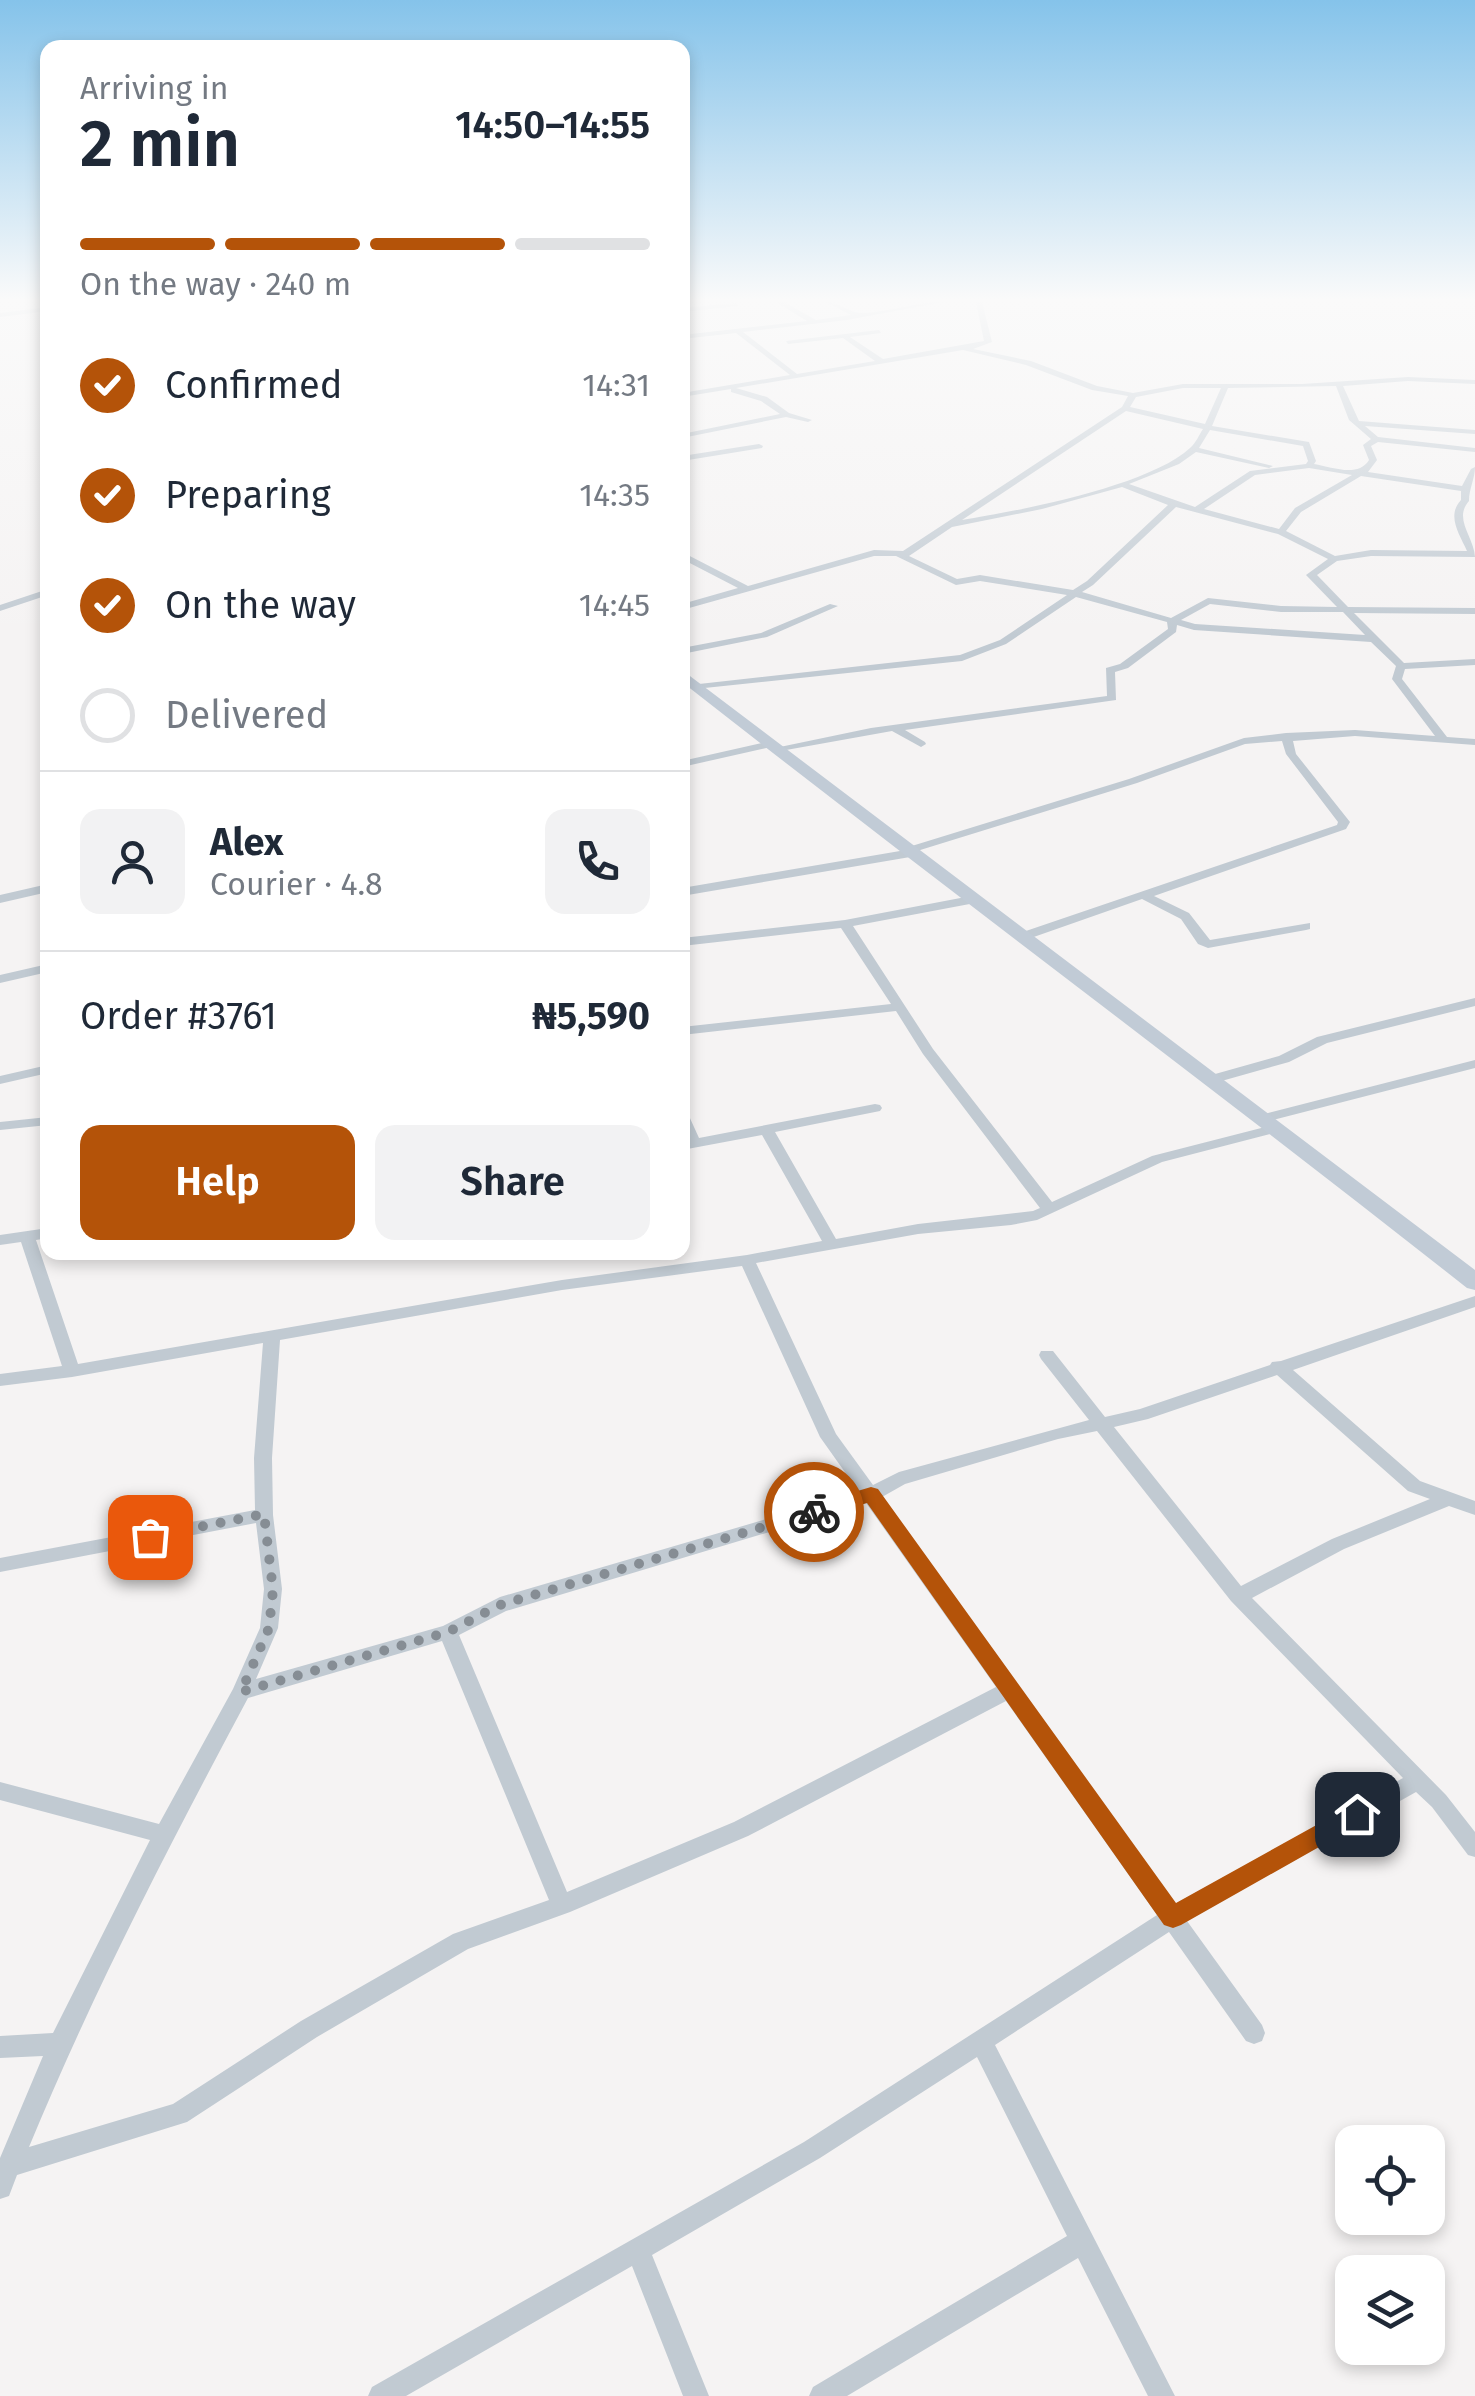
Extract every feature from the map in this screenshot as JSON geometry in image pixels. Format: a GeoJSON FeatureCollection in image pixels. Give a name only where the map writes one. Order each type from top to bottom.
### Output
{"type":"FeatureCollection","features":[{"type":"Feature","properties":{"kind":"main road"},"geometry":{"type":"LineString","coordinates":[[691,680],[970,900],[1024,936],[1475,1282]]}},
{"type":"Feature","properties":{"kind":"street"},"geometry":{"type":"LineString","coordinates":[[900,556],[1116,414]]}},
{"type":"Feature","properties":{"kind":"street"},"geometry":{"type":"LineString","coordinates":[[1151,414],[1300,441],[1311,453],[1309,466]]}},
{"type":"Feature","properties":{"kind":"street"},"geometry":{"type":"LineString","coordinates":[[946,524],[997,519],[1015,511],[1126,486],[1195,449],[1212,414]]}},
{"type":"Feature","properties":{"kind":"street"},"geometry":{"type":"LineString","coordinates":[[1350,414],[1352,420],[1376,438],[1475,450]]}},
{"type":"Feature","properties":{"kind":"street"},"geometry":{"type":"LineString","coordinates":[[690,435],[786,415],[808,420]]}},
{"type":"Feature","properties":{"kind":"street"},"geometry":{"type":"LineString","coordinates":[[1360,424],[1475,432]]}},
{"type":"Feature","properties":{"kind":"street"},"geometry":{"type":"LineString","coordinates":[[691,426],[722,451]]}},
{"type":"Feature","properties":{"kind":"street"},"geometry":{"type":"LineString","coordinates":[[1281,532],[1298,510],[1370,468],[1373,460],[1367,445],[1376,438]]}},
{"type":"Feature","properties":{"kind":"street"},"geometry":{"type":"LineString","coordinates":[[690,457],[759,446]]}},
{"type":"Feature","properties":{"kind":"street"},"geometry":{"type":"LineString","coordinates":[[1195,449],[1278,468]]}},
{"type":"Feature","properties":{"kind":"street"},"geometry":{"type":"LineString","coordinates":[[1198,509],[1252,472],[1278,468],[1309,466],[1466,489]]}},
{"type":"Feature","properties":{"kind":"street"},"geometry":{"type":"LineString","coordinates":[[1401,666],[1311,575],[1334,559],[1371,552],[1474,554],[1458,522],[1459,507],[1465,501],[1475,468]]}},
{"type":"Feature","properties":{"kind":"street"},"geometry":{"type":"LineString","coordinates":[[1126,486],[1174,504],[1281,532],[1334,559]]}},
{"type":"Feature","properties":{"kind":"street"},"geometry":{"type":"LineString","coordinates":[[691,680],[962,658],[1003,642],[1090,583],[1174,504]]}},
{"type":"Feature","properties":{"kind":"street"},"geometry":{"type":"LineString","coordinates":[[1459,507],[1475,510]]}},
{"type":"Feature","properties":{"kind":"street"},"geometry":{"type":"LineString","coordinates":[[690,605],[874,553],[900,556],[956,582],[980,578],[1074,594],[1220,630],[1376,639]]}},
{"type":"Feature","properties":{"kind":"street"},"geometry":{"type":"LineString","coordinates":[[690,559],[745,588]]}},
{"type":"Feature","properties":{"kind":"street"},"geometry":{"type":"LineString","coordinates":[[0,608],[40,595]]}},
{"type":"Feature","properties":{"kind":"street"},"geometry":{"type":"LineString","coordinates":[[1172,621],[1208,601],[1343,611],[1475,610]]}},
{"type":"Feature","properties":{"kind":"street"},"geometry":{"type":"LineString","coordinates":[[690,649],[764,635],[833,606]]}},
{"type":"Feature","properties":{"kind":"street"},"geometry":{"type":"LineString","coordinates":[[690,763],[1112,698],[1110,670],[1124,666],[1174,630],[1172,621]]}},
{"type":"Feature","properties":{"kind":"street"},"geometry":{"type":"LineString","coordinates":[[1401,666],[1475,662]]}},
{"type":"Feature","properties":{"kind":"street"},"geometry":{"type":"LineString","coordinates":[[1401,666],[1397,679],[1444,740]]}},
{"type":"Feature","properties":{"kind":"street"},"geometry":{"type":"LineString","coordinates":[[896,728],[921,744]]}},
{"type":"Feature","properties":{"kind":"street"},"geometry":{"type":"LineString","coordinates":[[690,891],[910,852],[1244,741],[1355,733],[1475,742]]}},
{"type":"Feature","properties":{"kind":"street"},"geometry":{"type":"LineString","coordinates":[[1024,936],[1342,827],[1344,822],[1292,754],[1286,736]]}},
{"type":"Feature","properties":{"kind":"street"},"geometry":{"type":"LineString","coordinates":[[0,898],[40,890]]}},
{"type":"Feature","properties":{"kind":"street"},"geometry":{"type":"LineString","coordinates":[[1145,896],[1185,916],[1208,944],[1306,926]]}},
{"type":"Feature","properties":{"kind":"street"},"geometry":{"type":"LineString","coordinates":[[690,941],[845,924],[970,900]]}},
{"type":"Feature","properties":{"kind":"street"},"geometry":{"type":"LineString","coordinates":[[845,924],[982,1126],[1048,1208]]}},
{"type":"Feature","properties":{"kind":"street"},"geometry":{"type":"LineString","coordinates":[[0,979],[40,970]]}},
{"type":"Feature","properties":{"kind":"street"},"geometry":{"type":"LineString","coordinates":[[1213,1079],[1284,1059],[1322,1040],[1475,1002]]}},
{"type":"Feature","properties":{"kind":"street"},"geometry":{"type":"LineString","coordinates":[[690,1030],[900,1007]]}},
{"type":"Feature","properties":{"kind":"street"},"geometry":{"type":"LineString","coordinates":[[0,1380],[72,1371],[562,1285],[747,1260],[918,1229],[1011,1220],[1048,1208],[1157,1159],[1475,1064]]}},
{"type":"Feature","properties":{"kind":"street"},"geometry":{"type":"LineString","coordinates":[[0,1080],[40,1072]]}},
{"type":"Feature","properties":{"kind":"street"},"geometry":{"type":"LineString","coordinates":[[690,1145],[874,1108]]}},
{"type":"Feature","properties":{"kind":"street"},"geometry":{"type":"LineString","coordinates":[[0,1126],[40,1122]]}},
{"type":"Feature","properties":{"kind":"street"},"geometry":{"type":"LineString","coordinates":[[767,1130],[831,1244]]}},
{"type":"Feature","properties":{"kind":"street"},"geometry":{"type":"LineString","coordinates":[[0,1240],[40,1234]]}},
{"type":"Feature","properties":{"kind":"street"},"geometry":{"type":"LineString","coordinates":[[27,1236],[72,1371]]}},
{"type":"Feature","properties":{"kind":"street"},"geometry":{"type":"LineString","coordinates":[[747,1260],[829,1437],[1254,2033]]}},
{"type":"Feature","properties":{"kind":"street"},"geometry":{"type":"LineString","coordinates":[[241,1692],[448,1632],[500,1605],[871,1494],[898,1479],[1142,1415],[1475,1301]]}},
{"type":"Feature","properties":{"kind":"street"},"geometry":{"type":"LineString","coordinates":[[0,2187],[60,2044],[164,1835],[241,1692],[269,1628],[273,1590],[264,1514],[263,1458],[272,1336]]}},
{"type":"Feature","properties":{"kind":"street"},"geometry":{"type":"LineString","coordinates":[[1046,1355],[1097,1424],[1238,1596],[1418,1780],[1462,1827],[1475,1848]]}},
{"type":"Feature","properties":{"kind":"street"},"geometry":{"type":"LineString","coordinates":[[1278,1366],[1414,1486],[1475,1508]]}},
{"type":"Feature","properties":{"kind":"street"},"geometry":{"type":"LineString","coordinates":[[1238,1596],[1338,1544],[1447,1498]]}},
{"type":"Feature","properties":{"kind":"street"},"geometry":{"type":"LineString","coordinates":[[0,1565],[264,1514]]}},
{"type":"Feature","properties":{"kind":"street"},"geometry":{"type":"LineString","coordinates":[[448,1632],[562,1905]]}},
{"type":"Feature","properties":{"kind":"street"},"geometry":{"type":"LineString","coordinates":[[10,2165],[178,2114],[309,2029],[461,1941],[562,1905],[741,1829],[1011,1689]]}},
{"type":"Feature","properties":{"kind":"street"},"geometry":{"type":"LineString","coordinates":[[380,2396],[812,2150],[1173,1917],[1418,1780]]}},
{"type":"Feature","properties":{"kind":"street"},"geometry":{"type":"LineString","coordinates":[[0,1791],[164,1835]]}},
{"type":"Feature","properties":{"kind":"street"},"geometry":{"type":"LineString","coordinates":[[981,2041],[1162,2396]]}},
{"type":"Feature","properties":{"kind":"street"},"geometry":{"type":"LineString","coordinates":[[0,2047],[60,2044]]}},
{"type":"Feature","properties":{"kind":"street"},"geometry":{"type":"LineString","coordinates":[[822,2396],[1081,2242]]}},
{"type":"Feature","properties":{"kind":"street"},"geometry":{"type":"LineString","coordinates":[[638,2250],[696,2396]]}},
{"type":"Feature","properties":{"kind":"way so far"},"geometry":{"type":"LineString","coordinates":[[150,1537],[264,1514],[273,1590],[269,1628],[241,1692],[448,1632],[500,1605],[814,1512]]}},
{"type":"Feature","properties":{"kind":"route"},"geometry":{"type":"LineString","coordinates":[[814,1512],[871,1494],[1173,1917],[1357,1814]]}}]}
